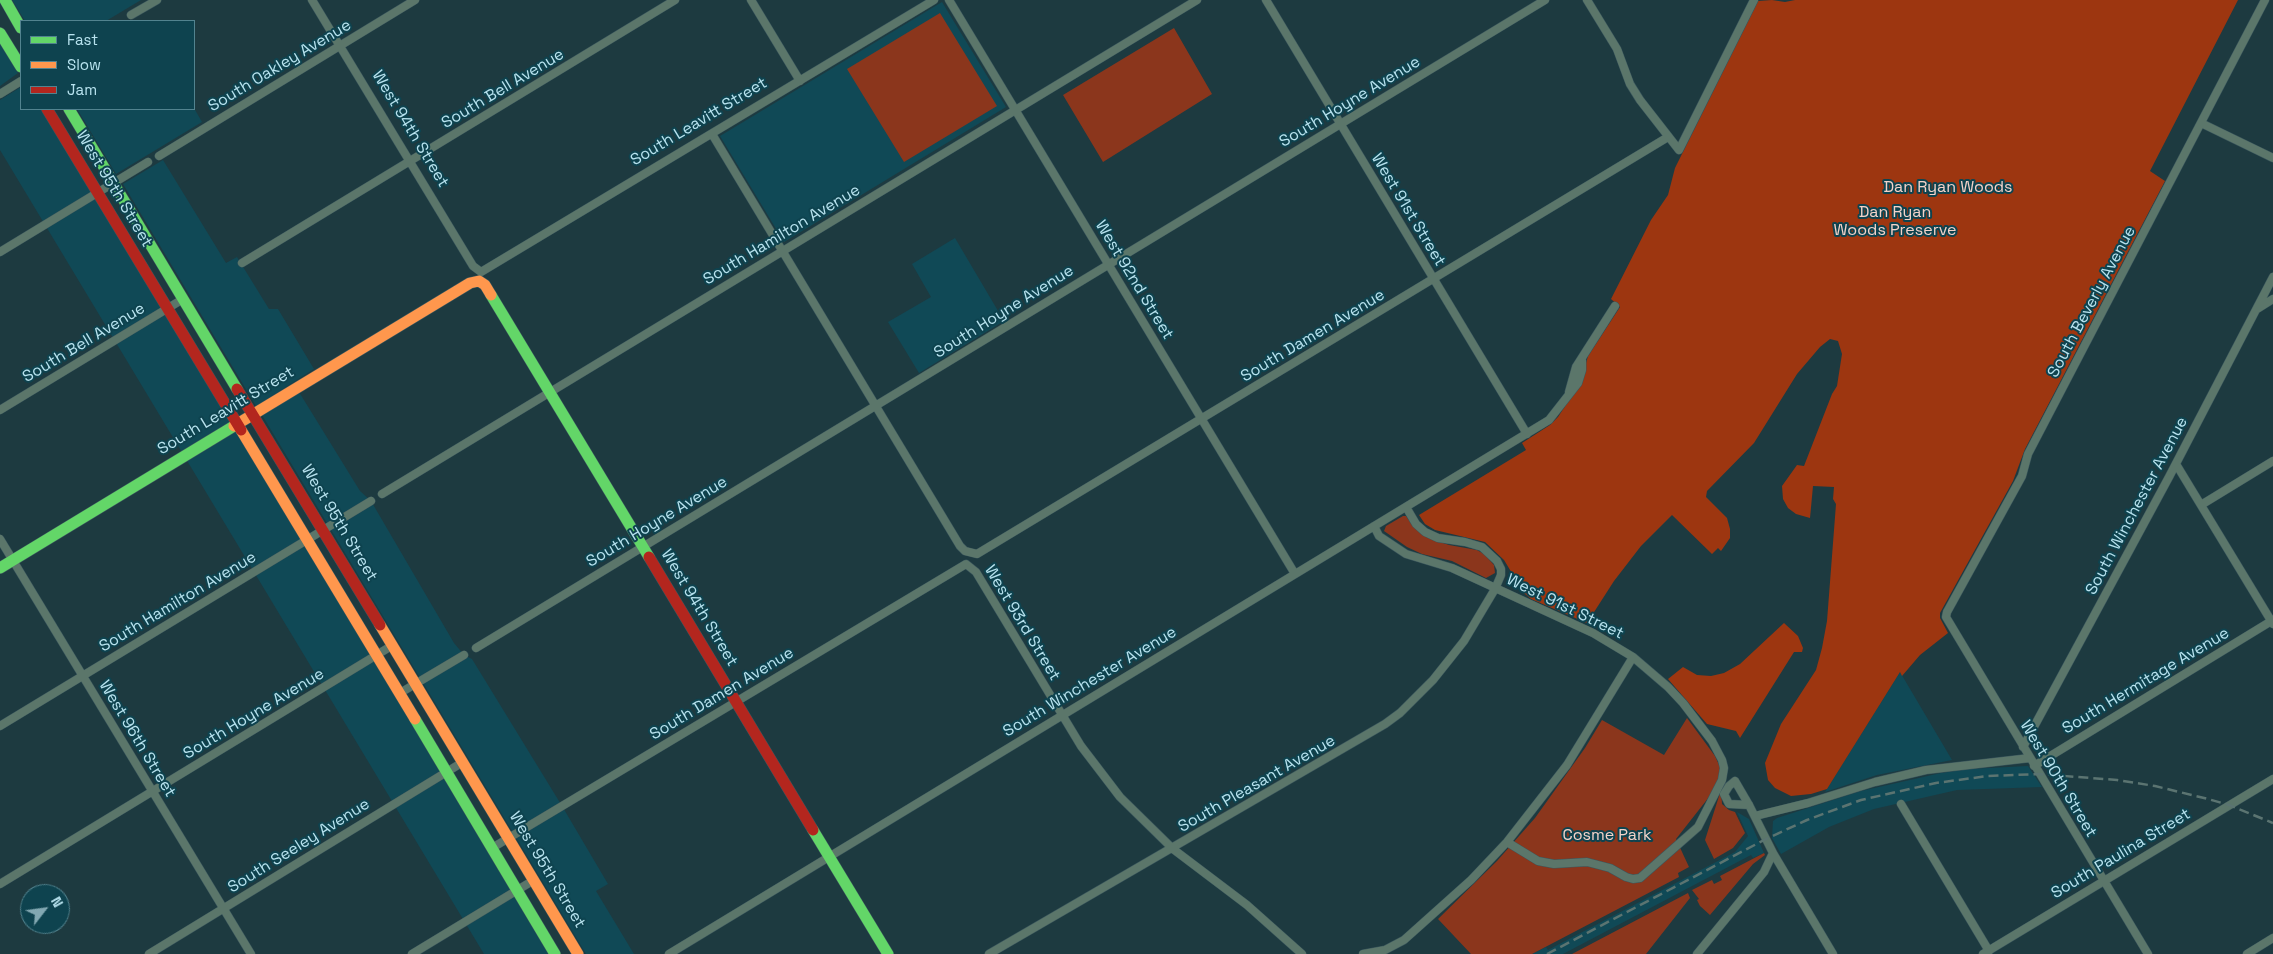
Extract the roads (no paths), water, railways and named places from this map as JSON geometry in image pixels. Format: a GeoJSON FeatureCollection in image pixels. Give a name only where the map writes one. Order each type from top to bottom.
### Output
{"type":"FeatureCollection","features":[{"type":"Feature","properties":{"kind":"main road"},"geometry":{"type":"LineString","coordinates":[[5,0],[20,26]]}},
{"type":"Feature","properties":{"kind":"main road"},"geometry":{"type":"LineString","coordinates":[[0,33],[20,65]]}},
{"type":"Feature","properties":{"kind":"main road","name":"West 95th Street"},"geometry":{"type":"LineString","coordinates":[[48,110],[400,693],[555,954]]}},
{"type":"Feature","properties":{"kind":"main road","name":"West 95th Street"},"geometry":{"type":"LineString","coordinates":[[71,110],[578,954]]}},
{"type":"Feature","properties":{"kind":"main road","name":"West 94th Street"},"geometry":{"type":"LineString","coordinates":[[476,276],[485,285],[888,954]]}},
{"type":"Feature","properties":{"kind":"main road","name":"South Leavitt Street"},"geometry":{"type":"LineString","coordinates":[[0,568],[238,424],[476,276]]}},
{"type":"Feature","properties":{"kind":"street"},"geometry":{"type":"LineString","coordinates":[[131,16],[156,0]]}},
{"type":"Feature","properties":{"kind":"street","name":"West 94th Street"},"geometry":{"type":"LineString","coordinates":[[312,0],[410,161],[476,276]]}},
{"type":"Feature","properties":{"kind":"street","name":"South Oakley Avenue"},"geometry":{"type":"LineString","coordinates":[[159,156],[415,0]]}},
{"type":"Feature","properties":{"kind":"street","name":"South Bell Avenue"},"geometry":{"type":"LineString","coordinates":[[242,263],[675,0]]}},
{"type":"Feature","properties":{"kind":"street"},"geometry":{"type":"LineString","coordinates":[[751,0],[800,81]]}},
{"type":"Feature","properties":{"kind":"street","name":"South Leavitt Street"},"geometry":{"type":"LineString","coordinates":[[476,276],[934,0]]}},
{"type":"Feature","properties":{"kind":"street","name":"West 92nd Street"},"geometry":{"type":"LineString","coordinates":[[949,0],[1295,574]]}},
{"type":"Feature","properties":{"kind":"street","name":"South Hamilton Avenue"},"geometry":{"type":"LineString","coordinates":[[382,494],[1197,0]]}},
{"type":"Feature","properties":{"kind":"street","name":"West 91st Street"},"geometry":{"type":"LineString","coordinates":[[1266,0],[1526,434]]}},
{"type":"Feature","properties":{"kind":"street","name":"South Hoyne Avenue"},"geometry":{"type":"LineString","coordinates":[[476,648],[1545,0]]}},
{"type":"Feature","properties":{"kind":"street"},"geometry":{"type":"LineString","coordinates":[[1587,0],[1617,49],[1630,84],[1640,100],[1679,150],[1754,0]]}},
{"type":"Feature","properties":{"kind":"street","name":"South Beverly Avenue"},"geometry":{"type":"LineString","coordinates":[[1946,617],[2022,476],[2028,454],[2265,0]]}},
{"type":"Feature","properties":{"kind":"street"},"geometry":{"type":"LineString","coordinates":[[0,94],[20,83]]}},
{"type":"Feature","properties":{"kind":"street"},"geometry":{"type":"LineString","coordinates":[[2201,123],[2273,158]]}},
{"type":"Feature","properties":{"kind":"street","name":"West 93rd Street"},"geometry":{"type":"LineString","coordinates":[[712,134],[960,546],[970,553]]}},
{"type":"Feature","properties":{"kind":"street","name":"South Damen Avenue"},"geometry":{"type":"LineString","coordinates":[[970,553],[982,552],[1668,137]]}},
{"type":"Feature","properties":{"kind":"street"},"geometry":{"type":"LineString","coordinates":[[0,252],[148,162]]}},
{"type":"Feature","properties":{"kind":"street","name":"South Winchester Avenue"},"geometry":{"type":"LineString","coordinates":[[2023,747],[2176,464],[2273,277]]}},
{"type":"Feature","properties":{"kind":"street","name":"South Bell Avenue"},"geometry":{"type":"LineString","coordinates":[[0,410],[183,299]]}},
{"type":"Feature","properties":{"kind":"street"},"geometry":{"type":"LineString","coordinates":[[2257,309],[2273,299]]}},
{"type":"Feature","properties":{"kind":"street"},"geometry":{"type":"LineString","coordinates":[[1526,434],[1558,412],[1569,392],[1576,366],[1582,360],[1615,306]]}},
{"type":"Feature","properties":{"kind":"street","name":"South Winchester Avenue"},"geometry":{"type":"LineString","coordinates":[[668,954],[1526,434]]}},
{"type":"Feature","properties":{"kind":"street"},"geometry":{"type":"LineString","coordinates":[[2201,505],[2273,461]]}},
{"type":"Feature","properties":{"kind":"street"},"geometry":{"type":"LineString","coordinates":[[2176,464],[2272,622]]}},
{"type":"Feature","properties":{"kind":"street","name":"South Hamilton Avenue"},"geometry":{"type":"LineString","coordinates":[[0,726],[371,502]]}},
{"type":"Feature","properties":{"kind":"street","name":"South Pleasant Avenue"},"geometry":{"type":"LineString","coordinates":[[989,954],[1173,849],[1376,729],[1400,713],[1432,680],[1464,641],[1502,575],[1497,561],[1488,551],[1473,544],[1438,538],[1426,532],[1416,524],[1406,507]]}},
{"type":"Feature","properties":{"kind":"street","name":"West 91st Street"},"geometry":{"type":"LineString","coordinates":[[1374,526],[1379,536],[1406,554],[1452,568],[1593,633],[1632,657],[1668,687],[1712,741],[1724,768],[1722,780],[1703,818],[1689,836],[1640,878],[1633,879],[1610,868],[1587,862],[1554,864],[1538,861],[1507,842]]}},
{"type":"Feature","properties":{"kind":"street","name":"West 96th Street"},"geometry":{"type":"LineString","coordinates":[[0,539],[251,954]]}},
{"type":"Feature","properties":{"kind":"street","name":"South Damen Avenue"},"geometry":{"type":"LineString","coordinates":[[492,848],[966,564]]}},
{"type":"Feature","properties":{"kind":"street","name":"West 93rd Street"},"geometry":{"type":"LineString","coordinates":[[966,564],[976,572],[1061,715],[1098,770],[1120,797],[1173,849],[1247,905],[1302,954]]}},
{"type":"Feature","properties":{"kind":"street","name":"West 90th Street"},"geometry":{"type":"LineString","coordinates":[[1946,617],[2148,954]]}},
{"type":"Feature","properties":{"kind":"street","name":"South Hermitage Avenue"},"geometry":{"type":"LineString","coordinates":[[1755,816],[1808,803],[1875,782],[1918,772],[1956,765],[2032,762],[2272,622]]}},
{"type":"Feature","properties":{"kind":"street","name":"South Hoyne Avenue"},"geometry":{"type":"LineString","coordinates":[[0,884],[393,645]]}},
{"type":"Feature","properties":{"kind":"street"},"geometry":{"type":"LineString","coordinates":[[400,693],[464,655]]}},
{"type":"Feature","properties":{"kind":"street"},"geometry":{"type":"LineString","coordinates":[[1363,954],[1384,950],[1404,940],[1471,880],[1507,842],[1567,765],[1632,657]]}},
{"type":"Feature","properties":{"kind":"street","name":"South Seeley Avenue"},"geometry":{"type":"LineString","coordinates":[[149,954],[463,762]]}},
{"type":"Feature","properties":{"kind":"street","name":"South Paulina Street"},"geometry":{"type":"LineString","coordinates":[[1986,952],[2273,778]]}},
{"type":"Feature","properties":{"kind":"street"},"geometry":{"type":"LineString","coordinates":[[1749,805],[1734,806],[1725,799],[1726,790],[1735,781],[1749,805],[1755,816],[1774,853],[1833,954]]}},
{"type":"Feature","properties":{"kind":"street"},"geometry":{"type":"LineString","coordinates":[[1900,804],[1986,952]]}},
{"type":"Feature","properties":{"kind":"street"},"geometry":{"type":"LineString","coordinates":[[1697,954],[1764,872],[1774,853]]}},
{"type":"Feature","properties":{"kind":"street"},"geometry":{"type":"LineString","coordinates":[[412,954],[534,880]]}},
{"type":"Feature","properties":{"kind":"street"},"geometry":{"type":"LineString","coordinates":[[2247,954],[2273,938]]}},
{"type":"Feature","properties":{"kind":"railway"},"geometry":{"type":"LineString","coordinates":[[1547,954],[1766,839],[1807,820],[1861,800],[1936,783],[1988,776],[2039,774],[2117,780],[2155,786],[2208,799],[2229,805],[2273,823]]}},
{"type":"Feature","properties":{"kind":"park label","name":"Dan Ryan Woods"},"geometry":{"type":"Point","coordinates":[1948,188]}},
{"type":"Feature","properties":{"kind":"park label","name":"Dan Ryan Woods Preserve"},"geometry":{"type":"Point","coordinates":[1895,222]}},
{"type":"Feature","properties":{"kind":"park label","name":"Cosme Park"},"geometry":{"type":"Point","coordinates":[1607,836]}}]}
